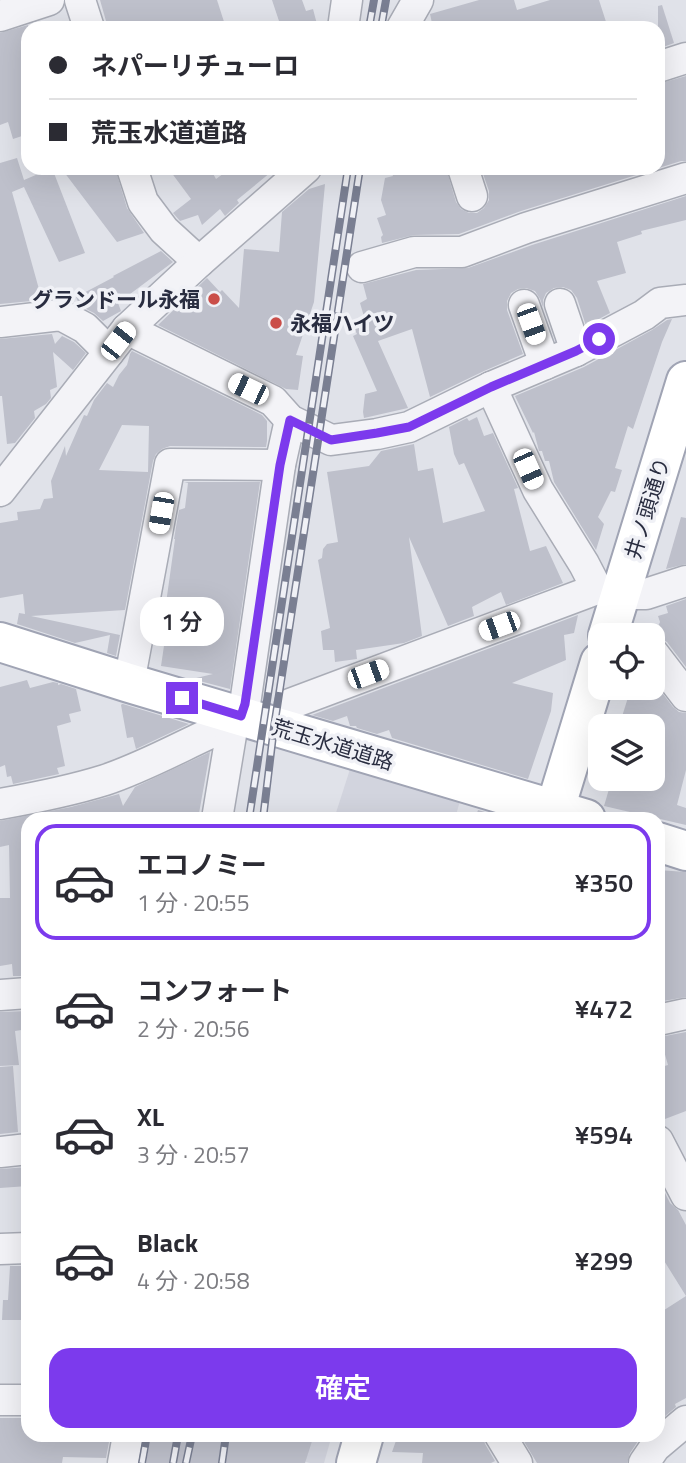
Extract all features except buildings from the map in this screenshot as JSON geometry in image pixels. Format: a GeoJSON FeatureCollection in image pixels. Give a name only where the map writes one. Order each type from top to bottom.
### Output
{"type":"FeatureCollection","features":[{"type":"Feature","properties":{"kind":"main road","name":"井ノ頭通り"},"geometry":{"type":"LineString","coordinates":[[610,623],[686,381]]}},
{"type":"Feature","properties":{"kind":"main road","name":"荒玉水道道路"},"geometry":{"type":"LineString","coordinates":[[0,642],[237,719],[285,730],[551,812]]}},
{"type":"Feature","properties":{"kind":"main road","name":"井ノ頭通り"},"geometry":{"type":"LineString","coordinates":[[565,812],[592,700]]}},
{"type":"Feature","properties":{"kind":"main road"},"geometry":{"type":"LineString","coordinates":[[665,844],[686,851]]}},
{"type":"Feature","properties":{"kind":"main road"},"geometry":{"type":"LineString","coordinates":[[356,1463],[362,1442]]}},
{"type":"Feature","properties":{"kind":"street"},"geometry":{"type":"LineString","coordinates":[[0,16],[49,0]]}},
{"type":"Feature","properties":{"kind":"street"},"geometry":{"type":"LineString","coordinates":[[80,0],[87,21]]}},
{"type":"Feature","properties":{"kind":"street"},"geometry":{"type":"LineString","coordinates":[[344,21],[347,0]]}},
{"type":"Feature","properties":{"kind":"street"},"geometry":{"type":"LineString","coordinates":[[405,21],[418,0]]}},
{"type":"Feature","properties":{"kind":"street"},"geometry":{"type":"LineString","coordinates":[[665,65],[686,58]]}},
{"type":"Feature","properties":{"kind":"street"},"geometry":{"type":"LineString","coordinates":[[134,175],[143,202],[164,230],[199,262]]}},
{"type":"Feature","properties":{"kind":"street"},"geometry":{"type":"LineString","coordinates":[[0,491],[14,456],[127,329],[296,175]]}},
{"type":"Feature","properties":{"kind":"street"},"geometry":{"type":"LineString","coordinates":[[362,267],[414,252],[462,252],[526,228],[686,178]]}},
{"type":"Feature","properties":{"kind":"street"},"geometry":{"type":"LineString","coordinates":[[127,329],[273,401],[290,420],[331,440],[409,427],[491,387],[576,351],[644,315],[660,303],[686,300]]}},
{"type":"Feature","properties":{"kind":"street"},"geometry":{"type":"LineString","coordinates":[[560,304],[576,351]]}},
{"type":"Feature","properties":{"kind":"street"},"geometry":{"type":"LineString","coordinates":[[524,305],[545,364]]}},
{"type":"Feature","properties":{"kind":"street"},"geometry":{"type":"LineString","coordinates":[[0,322],[61,315],[85,328],[109,352]]}},
{"type":"Feature","properties":{"kind":"street"},"geometry":{"type":"LineString","coordinates":[[491,387],[538,490],[584,564],[610,623]]}},
{"type":"Feature","properties":{"kind":"street"},"geometry":{"type":"LineString","coordinates":[[218,812],[237,719],[245,704],[280,465],[290,420]]}},
{"type":"Feature","properties":{"kind":"street"},"geometry":{"type":"LineString","coordinates":[[129,683],[170,464],[280,465]]}},
{"type":"Feature","properties":{"kind":"street"},"geometry":{"type":"LineString","coordinates":[[611,623],[646,594],[686,581]]}},
{"type":"Feature","properties":{"kind":"street"},"geometry":{"type":"LineString","coordinates":[[285,730],[290,704],[588,630]]}},
{"type":"Feature","properties":{"kind":"street"},"geometry":{"type":"LineString","coordinates":[[665,669],[686,696]]}},
{"type":"Feature","properties":{"kind":"street"},"geometry":{"type":"LineString","coordinates":[[0,804],[105,780],[169,753],[237,719]]}},
{"type":"Feature","properties":{"kind":"street"},"geometry":{"type":"LineString","coordinates":[[0,995],[21,994]]}},
{"type":"Feature","properties":{"kind":"street"},"geometry":{"type":"LineString","coordinates":[[665,1018],[686,1014]]}},
{"type":"Feature","properties":{"kind":"street"},"geometry":{"type":"LineString","coordinates":[[0,1152],[21,1150]]}},
{"type":"Feature","properties":{"kind":"street"},"geometry":{"type":"LineString","coordinates":[[665,1154],[686,1195]]}},
{"type":"Feature","properties":{"kind":"street"},"geometry":{"type":"LineString","coordinates":[[0,1249],[21,1248]]}},
{"type":"Feature","properties":{"kind":"street"},"geometry":{"type":"LineString","coordinates":[[0,1400],[21,1400]]}},
{"type":"Feature","properties":{"kind":"street"},"geometry":{"type":"LineString","coordinates":[[665,1436],[686,1421]]}},
{"type":"Feature","properties":{"kind":"street"},"geometry":{"type":"LineString","coordinates":[[123,1463],[127,1442]]}},
{"type":"Feature","properties":{"kind":"street"},"geometry":{"type":"LineString","coordinates":[[504,1442],[517,1463]]}},
{"type":"Feature","properties":{"kind":"shaded area"},"geometry":{"type":"Polygon","coordinates":[[[351,766],[461,797],[457,812],[336,812],[351,766]]]}},
{"type":"Feature","properties":{"kind":"shaded area"},"geometry":{"type":"Polygon","coordinates":[[[241,1442],[330,1442],[324,1463],[310,1463],[241,1442]]]}},
{"type":"Feature","properties":{"kind":"railway"},"geometry":{"type":"LineString","coordinates":[[370,21],[374,0]]}},
{"type":"Feature","properties":{"kind":"railway"},"geometry":{"type":"LineString","coordinates":[[382,21],[386,0]]}},
{"type":"Feature","properties":{"kind":"railway"},"geometry":{"type":"LineString","coordinates":[[250,812],[347,175]]}},
{"type":"Feature","properties":{"kind":"railway"},"geometry":{"type":"LineString","coordinates":[[264,812],[274,727],[359,175]]}},
{"type":"Feature","properties":{"kind":"railway"},"geometry":{"type":"LineString","coordinates":[[142,1463],[146,1442]]}},
{"type":"Feature","properties":{"kind":"railway"},"geometry":{"type":"LineString","coordinates":[[173,1463],[177,1442]]}},
{"type":"Feature","properties":{"kind":"railway"},"geometry":{"type":"LineString","coordinates":[[186,1463],[190,1442]]}},
{"type":"Feature","properties":{"kind":"railway"},"geometry":{"type":"LineString","coordinates":[[222,1463],[225,1442]]}},
{"type":"Feature","properties":{"kind":"place","name":"グランドール永福"},"geometry":{"type":"Point","coordinates":[214,299]}},
{"type":"Feature","properties":{"kind":"place","name":"永福ハイツ"},"geometry":{"type":"Point","coordinates":[276,323]}},
{"type":"Feature","properties":{"kind":"route"},"geometry":{"type":"LineString","coordinates":[[182,698],[241,716],[245,704],[280,465],[290,420],[331,440],[409,427],[599,339]]}}]}
